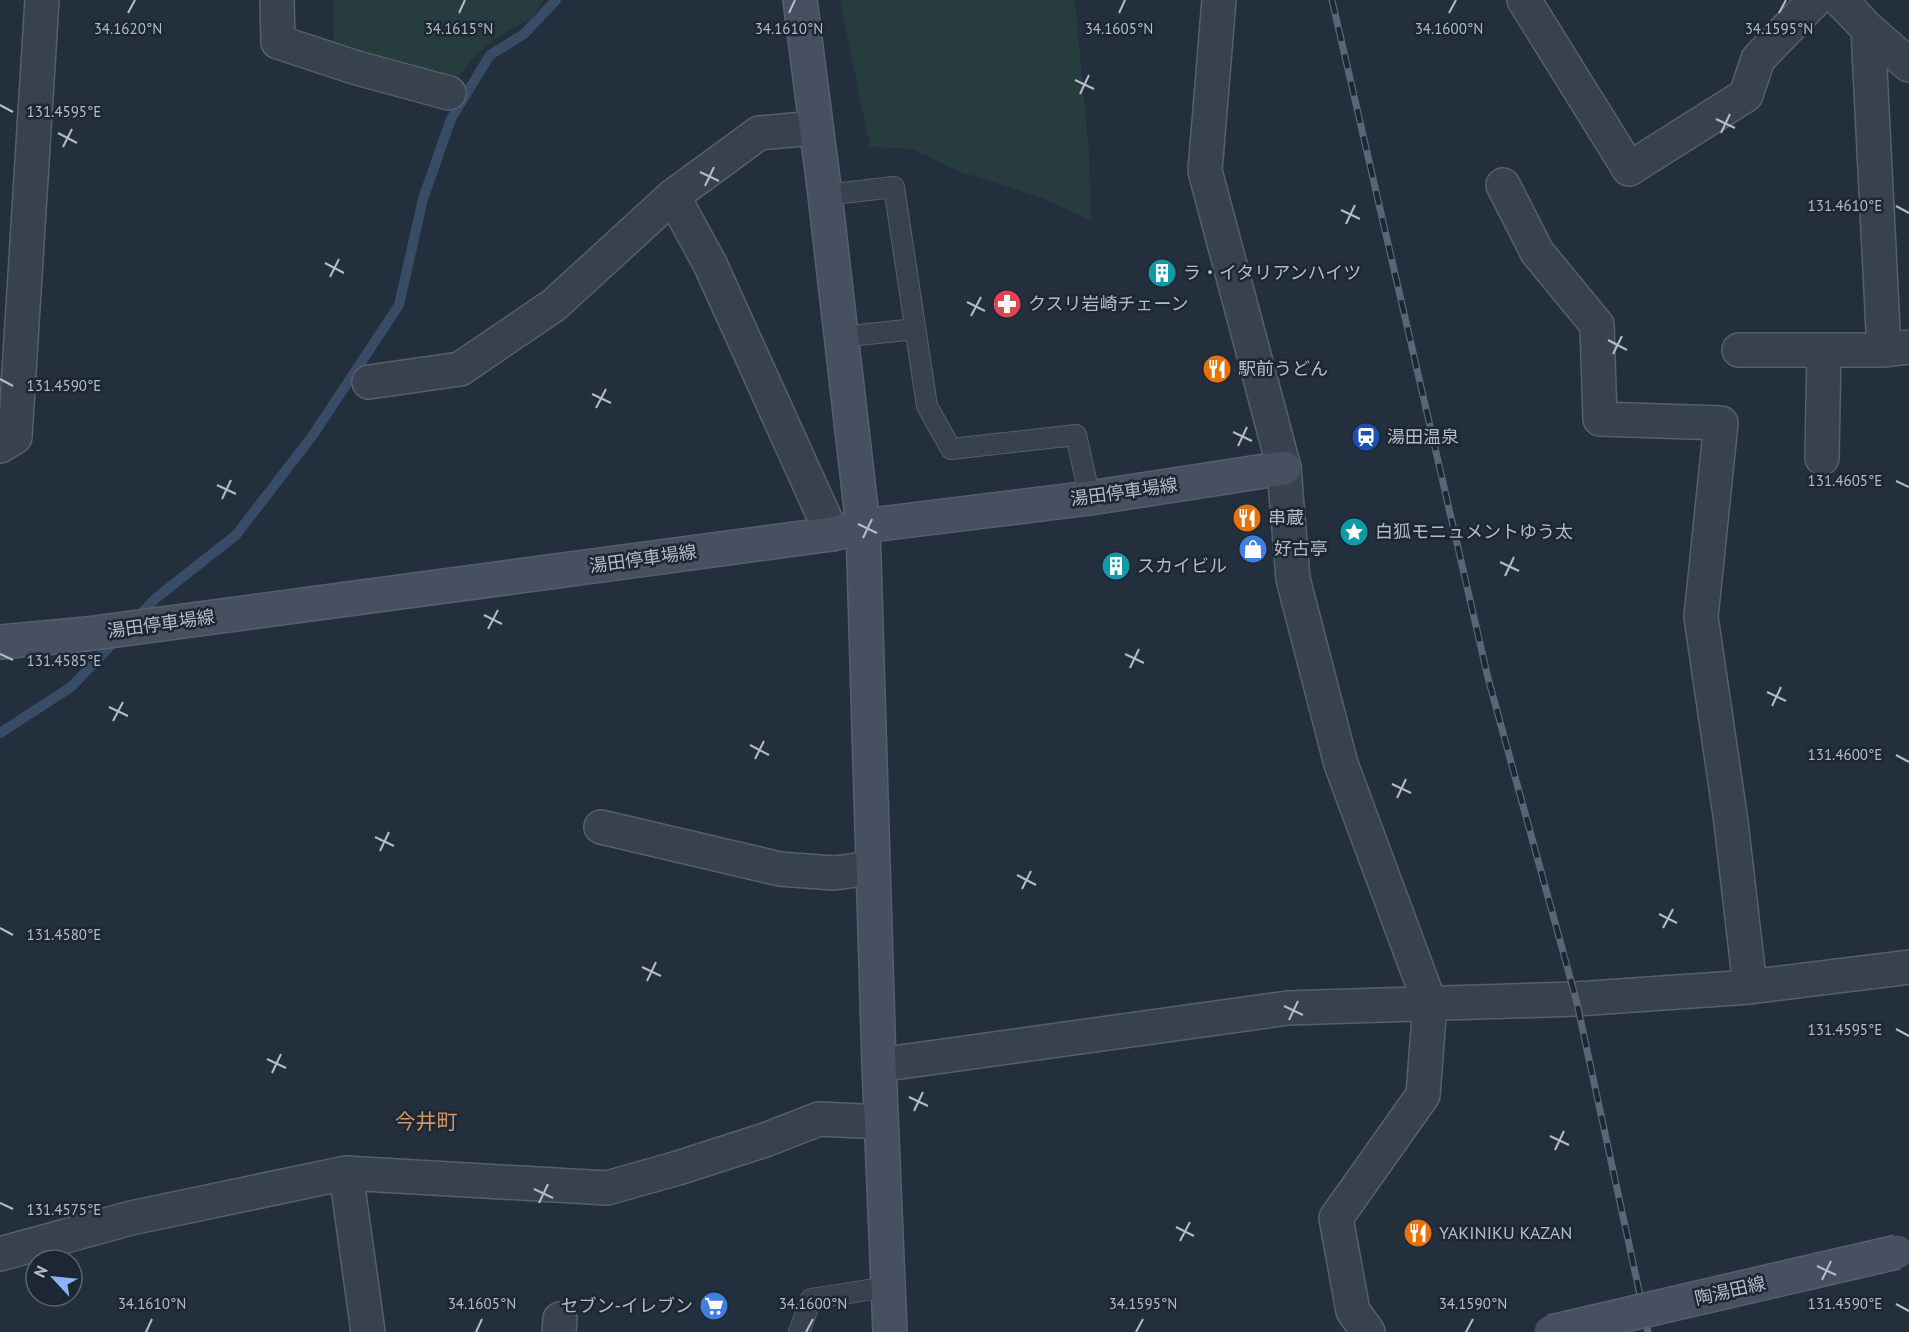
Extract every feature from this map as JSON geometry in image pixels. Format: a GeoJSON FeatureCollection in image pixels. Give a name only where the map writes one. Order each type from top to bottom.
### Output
{"type":"FeatureCollection","features":[{"type":"Feature","properties":{"kind":"main road"},"geometry":{"type":"LineString","coordinates":[[800,0],[825,195],[840,337],[847,530],[873,868],[890,1332]]}},
{"type":"Feature","properties":{"kind":"main road","name":"湯田停車場線"},"geometry":{"type":"LineString","coordinates":[[0,642],[99,632],[1090,498],[1284,468]]}},
{"type":"Feature","properties":{"kind":"main road","name":"陶湯田線"},"geometry":{"type":"LineString","coordinates":[[1551,1332],[1903,1250]]}},
{"type":"Feature","properties":{"kind":"street"},"geometry":{"type":"LineString","coordinates":[[0,446],[15,437],[42,0]]}},
{"type":"Feature","properties":{"kind":"street"},"geometry":{"type":"LineString","coordinates":[[277,0],[278,42],[357,68],[449,93]]}},
{"type":"Feature","properties":{"kind":"street"},"geometry":{"type":"LineString","coordinates":[[1219,0],[1205,171],[1284,468],[1293,579],[1341,765],[1430,1004],[1423,1095],[1336,1218],[1353,1311],[1368,1332]]}},
{"type":"Feature","properties":{"kind":"street"},"geometry":{"type":"LineString","coordinates":[[1524,0],[1629,169],[1746,95],[1758,59],[1815,0]]}},
{"type":"Feature","properties":{"kind":"street"},"geometry":{"type":"LineString","coordinates":[[1840,0],[1868,29],[1909,65]]}},
{"type":"Feature","properties":{"kind":"street"},"geometry":{"type":"LineString","coordinates":[[1739,350],[1897,349],[1868,29]]}},
{"type":"Feature","properties":{"kind":"street"},"geometry":{"type":"LineString","coordinates":[[369,382],[460,369],[554,304],[673,196],[759,134],[815,128]]}},
{"type":"Feature","properties":{"kind":"street"},"geometry":{"type":"LineString","coordinates":[[1503,185],[1537,252],[1597,325],[1600,419],[1721,423],[1701,617],[1731,822],[1750,987]]}},
{"type":"Feature","properties":{"kind":"street"},"geometry":{"type":"LineString","coordinates":[[673,196],[847,530]]}},
{"type":"Feature","properties":{"kind":"street"},"geometry":{"type":"LineString","coordinates":[[1822,458],[1824,350]]}},
{"type":"Feature","properties":{"kind":"street"},"geometry":{"type":"LineString","coordinates":[[601,827],[780,869],[834,873],[873,868]]}},
{"type":"Feature","properties":{"kind":"street"},"geometry":{"type":"LineString","coordinates":[[879,1065],[1288,1008],[1576,999],[1750,987],[1909,967]]}},
{"type":"Feature","properties":{"kind":"street"},"geometry":{"type":"LineString","coordinates":[[0,1254],[131,1218],[345,1173],[607,1188],[765,1140],[819,1119],[881,1122]]}},
{"type":"Feature","properties":{"kind":"street"},"geometry":{"type":"LineString","coordinates":[[345,1173],[368,1332]]}},
{"type":"Feature","properties":{"kind":"lane"},"geometry":{"type":"LineString","coordinates":[[825,195],[894,187],[927,406],[951,449],[1076,435],[1090,498]]}},
{"type":"Feature","properties":{"kind":"lane"},"geometry":{"type":"LineString","coordinates":[[840,337],[915,329]]}},
{"type":"Feature","properties":{"kind":"lane"},"geometry":{"type":"LineString","coordinates":[[799,1332],[811,1299],[887,1287]]}},
{"type":"Feature","properties":{"kind":"green space"},"geometry":{"type":"Polygon","coordinates":[[[334,0],[543,0],[532,18],[496,38],[475,56],[454,82],[391,64],[334,42],[334,0]]]}},
{"type":"Feature","properties":{"kind":"green space"},"geometry":{"type":"Polygon","coordinates":[[[840,0],[1075,0],[1089,152],[1091,220],[1044,199],[961,172],[911,149],[870,147],[840,0]]]}},
{"type":"Feature","properties":{"kind":"waterway"},"geometry":{"type":"LineString","coordinates":[[135,620],[156,598],[236,535],[313,435],[399,305],[423,199],[451,119],[490,55],[524,34],[556,0]]}},
{"type":"Feature","properties":{"kind":"waterway"},"geometry":{"type":"LineString","coordinates":[[0,733],[71,687],[118,638]]}},
{"type":"Feature","properties":{"kind":"railway"},"geometry":{"type":"LineString","coordinates":[[1332,0],[1488,678],[1576,999],[1648,1332]]}},
{"type":"Feature","properties":{"kind":"place","name":"ラ・イタリアンハイツ"},"geometry":{"type":"Point","coordinates":[1162,273]}},
{"type":"Feature","properties":{"kind":"place","name":"クスリ岩崎チェーン"},"geometry":{"type":"Point","coordinates":[1007,304]}},
{"type":"Feature","properties":{"kind":"place","name":"駅前うどん"},"geometry":{"type":"Point","coordinates":[1217,369]}},
{"type":"Feature","properties":{"kind":"place","name":"湯田温泉"},"geometry":{"type":"Point","coordinates":[1366,437]}},
{"type":"Feature","properties":{"kind":"place","name":"串蔵"},"geometry":{"type":"Point","coordinates":[1247,518]}},
{"type":"Feature","properties":{"kind":"place","name":"白狐モニュメントゆう太"},"geometry":{"type":"Point","coordinates":[1354,532]}},
{"type":"Feature","properties":{"kind":"place","name":"好古亭"},"geometry":{"type":"Point","coordinates":[1253,549]}},
{"type":"Feature","properties":{"kind":"place","name":"スカイビル"},"geometry":{"type":"Point","coordinates":[1116,566]}},
{"type":"Feature","properties":{"kind":"place","name":"YAKINIKU KAZAN"},"geometry":{"type":"Point","coordinates":[1418,1233]}},
{"type":"Feature","properties":{"kind":"place","name":"セブン-イレブン"},"geometry":{"type":"Point","coordinates":[714,1306]}},
{"type":"Feature","properties":{"kind":"district","name":"今井町"},"geometry":{"type":"Point","coordinates":[426,1122]}}]}
